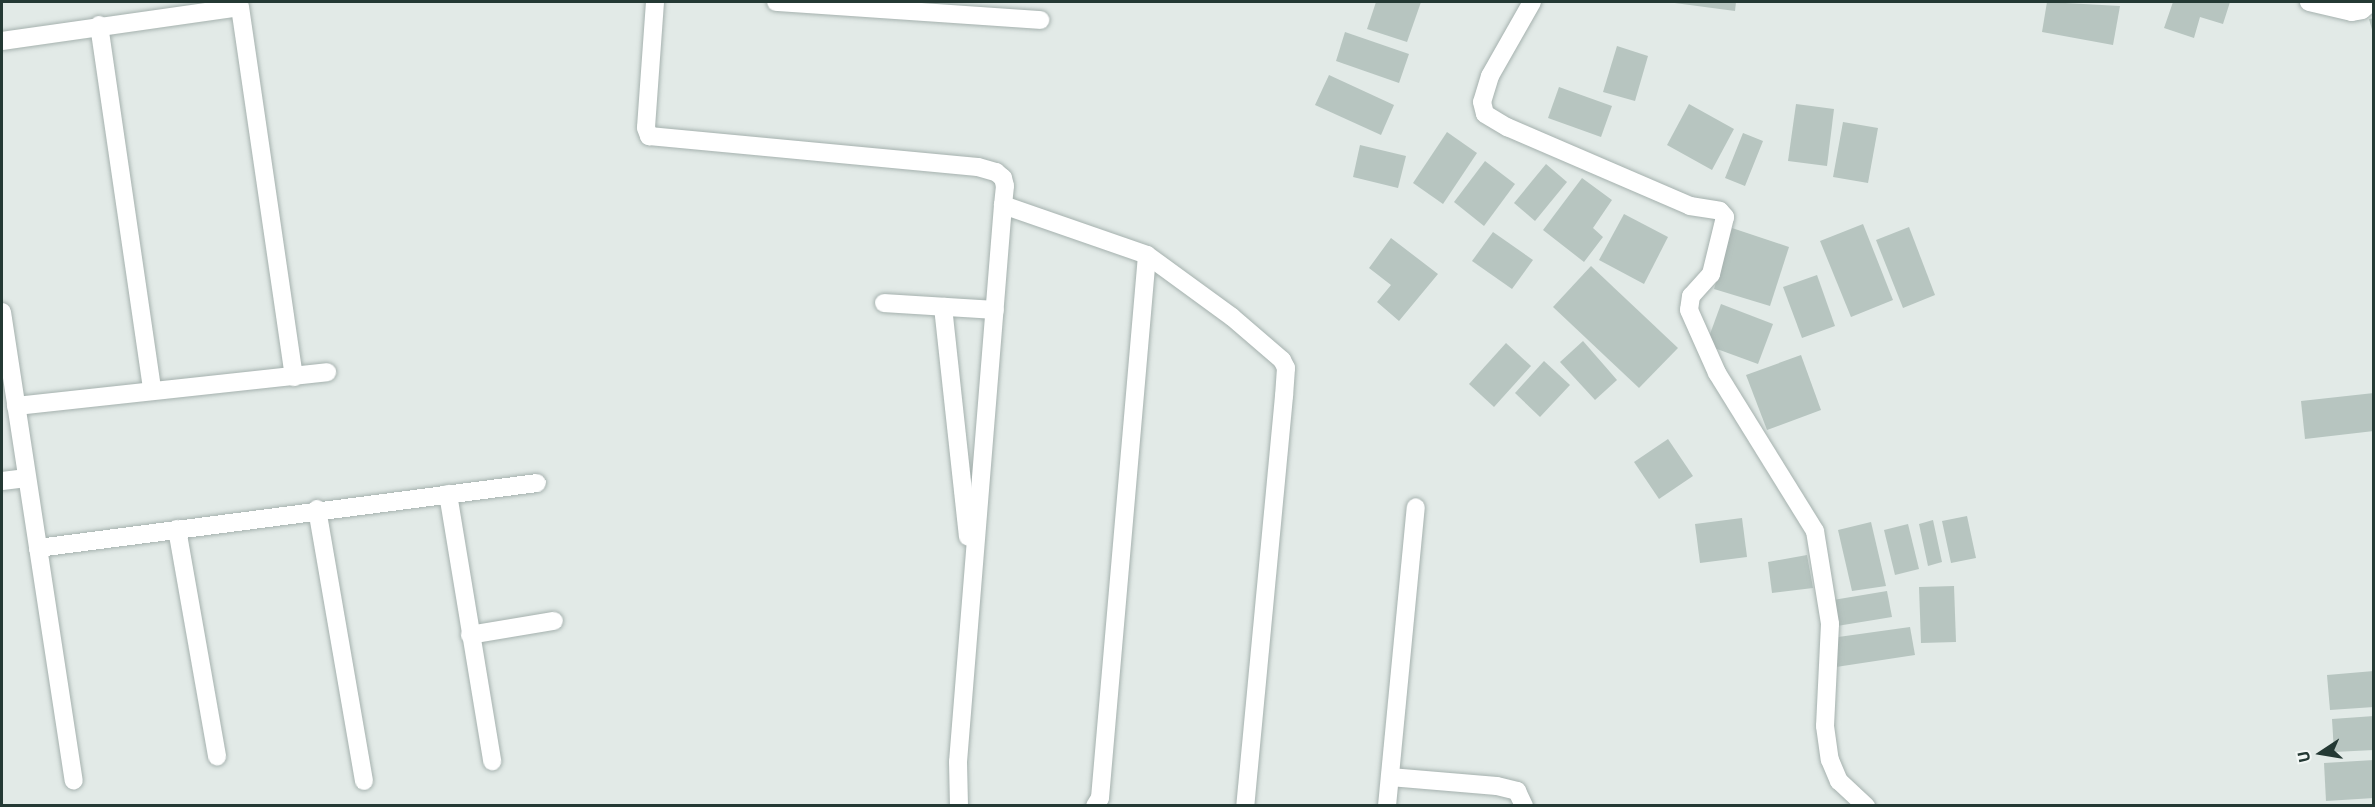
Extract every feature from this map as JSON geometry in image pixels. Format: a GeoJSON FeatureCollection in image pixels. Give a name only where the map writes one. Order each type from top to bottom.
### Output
{"type":"FeatureCollection","features":[{"type":"Feature","properties":{"kind":"street"},"geometry":{"type":"LineString","coordinates":[[655,2],[646,128],[649,136],[978,167],[1003,178],[995,310],[958,762],[959,806]]}},
{"type":"Feature","properties":{"kind":"street"},"geometry":{"type":"LineString","coordinates":[[776,2],[1040,21]]}},
{"type":"Feature","properties":{"kind":"street"},"geometry":{"type":"LineString","coordinates":[[1532,2],[1490,76],[1482,102],[1485,114],[1508,127],[1690,206],[1720,211],[1725,217],[1711,274],[1691,296],[1689,310],[1717,372],[1815,531],[1830,624],[1826,726],[1830,760],[1839,781],[1866,806]]}},
{"type":"Feature","properties":{"kind":"street"},"geometry":{"type":"LineString","coordinates":[[2309,2],[2352,12],[2362,10],[2371,2]]}},
{"type":"Feature","properties":{"kind":"street"},"geometry":{"type":"LineString","coordinates":[[2,41],[99,25],[240,7],[294,377]]}},
{"type":"Feature","properties":{"kind":"street"},"geometry":{"type":"LineString","coordinates":[[99,25],[152,390]]}},
{"type":"Feature","properties":{"kind":"street"},"geometry":{"type":"LineString","coordinates":[[1003,205],[1147,255],[1232,318],[1275,354],[1286,368],[1245,806]]}},
{"type":"Feature","properties":{"kind":"street"},"geometry":{"type":"LineString","coordinates":[[1095,806],[1100,798],[1147,255]]}},
{"type":"Feature","properties":{"kind":"street"},"geometry":{"type":"LineString","coordinates":[[884,303],[995,310]]}},
{"type":"Feature","properties":{"kind":"street"},"geometry":{"type":"LineString","coordinates":[[943,307],[973,581]]}},
{"type":"Feature","properties":{"kind":"street"},"geometry":{"type":"LineString","coordinates":[[2,316],[74,780]]}},
{"type":"Feature","properties":{"kind":"street"},"geometry":{"type":"LineString","coordinates":[[16,406],[327,372]]}},
{"type":"Feature","properties":{"kind":"street"},"geometry":{"type":"LineString","coordinates":[[2,481],[27,478]]}},
{"type":"Feature","properties":{"kind":"street"},"geometry":{"type":"LineString","coordinates":[[38,548],[318,509],[537,483]]}},
{"type":"Feature","properties":{"kind":"street"},"geometry":{"type":"LineString","coordinates":[[448,494],[492,761]]}},
{"type":"Feature","properties":{"kind":"street"},"geometry":{"type":"LineString","coordinates":[[1387,806],[1416,507]]}},
{"type":"Feature","properties":{"kind":"street"},"geometry":{"type":"LineString","coordinates":[[318,509],[364,781]]}},
{"type":"Feature","properties":{"kind":"street"},"geometry":{"type":"LineString","coordinates":[[177,529],[217,757]]}},
{"type":"Feature","properties":{"kind":"street"},"geometry":{"type":"LineString","coordinates":[[470,635],[554,621]]}},
{"type":"Feature","properties":{"kind":"street"},"geometry":{"type":"LineString","coordinates":[[1390,777],[1497,786],[1516,791],[1524,806]]}},
{"type":"Feature","properties":{"kind":"building"},"geometry":{"type":"Polygon","coordinates":[[[1376,2],[1421,2],[1407,42],[1367,29],[1376,2]]]}},
{"type":"Feature","properties":{"kind":"building"},"geometry":{"type":"Polygon","coordinates":[[[1667,2],[1736,2],[1735,11],[1667,2]]]}},
{"type":"Feature","properties":{"kind":"building"},"geometry":{"type":"Polygon","coordinates":[[[2047,2],[2120,6],[2113,45],[2042,32],[2047,2]]]}},
{"type":"Feature","properties":{"kind":"building"},"geometry":{"type":"Polygon","coordinates":[[[2173,2],[2230,2],[2223,24],[2200,17],[2194,38],[2164,28],[2173,2]]]}},
{"type":"Feature","properties":{"kind":"building"},"geometry":{"type":"Polygon","coordinates":[[[2374,18],[2374,33],[2373,33],[2369,19],[2374,18]]]}},
{"type":"Feature","properties":{"kind":"building"},"geometry":{"type":"Polygon","coordinates":[[[1345,32],[1409,54],[1399,83],[1336,61],[1345,32]]]}},
{"type":"Feature","properties":{"kind":"building"},"geometry":{"type":"Polygon","coordinates":[[[1617,46],[1648,56],[1635,101],[1603,92],[1617,46]]]}},
{"type":"Feature","properties":{"kind":"building"},"geometry":{"type":"Polygon","coordinates":[[[1329,75],[1394,105],[1381,135],[1315,105],[1329,75]]]}},
{"type":"Feature","properties":{"kind":"building"},"geometry":{"type":"Polygon","coordinates":[[[1559,87],[1612,106],[1601,137],[1548,118],[1559,87]]]}},
{"type":"Feature","properties":{"kind":"building"},"geometry":{"type":"Polygon","coordinates":[[[1689,104],[1734,129],[1712,170],[1667,145],[1689,104]]]}},
{"type":"Feature","properties":{"kind":"building"},"geometry":{"type":"Polygon","coordinates":[[[1796,104],[1834,109],[1827,166],[1788,161],[1796,104]]]}},
{"type":"Feature","properties":{"kind":"building"},"geometry":{"type":"Polygon","coordinates":[[[1843,122],[1878,128],[1868,183],[1833,177],[1843,122]]]}},
{"type":"Feature","properties":{"kind":"building"},"geometry":{"type":"Polygon","coordinates":[[[1447,132],[1477,153],[1443,204],[1413,183],[1447,132]]]}},
{"type":"Feature","properties":{"kind":"building"},"geometry":{"type":"Polygon","coordinates":[[[1743,133],[1763,141],[1745,186],[1725,178],[1743,133]]]}},
{"type":"Feature","properties":{"kind":"building"},"geometry":{"type":"Polygon","coordinates":[[[1360,145],[1406,156],[1398,188],[1353,177],[1360,145]]]}},
{"type":"Feature","properties":{"kind":"building"},"geometry":{"type":"Polygon","coordinates":[[[1485,161],[1515,184],[1484,226],[1454,202],[1485,161]]]}},
{"type":"Feature","properties":{"kind":"building"},"geometry":{"type":"Polygon","coordinates":[[[1546,164],[1567,182],[1535,221],[1514,203],[1546,164]]]}},
{"type":"Feature","properties":{"kind":"building"},"geometry":{"type":"Polygon","coordinates":[[[1582,178],[1612,200],[1593,228],[1603,237],[1584,262],[1543,230],[1582,178]]]}},
{"type":"Feature","properties":{"kind":"building"},"geometry":{"type":"Polygon","coordinates":[[[1624,214],[1668,237],[1644,284],[1599,260],[1624,214]]]}},
{"type":"Feature","properties":{"kind":"building"},"geometry":{"type":"Polygon","coordinates":[[[1863,224],[1893,300],[1851,317],[1820,241],[1863,224]]]}},
{"type":"Feature","properties":{"kind":"building"},"geometry":{"type":"Polygon","coordinates":[[[1909,227],[1935,295],[1903,308],[1876,240],[1909,227]]]}},
{"type":"Feature","properties":{"kind":"building"},"geometry":{"type":"Polygon","coordinates":[[[1732,228],[1789,247],[1770,306],[1714,289],[1732,228]]]}},
{"type":"Feature","properties":{"kind":"building"},"geometry":{"type":"Polygon","coordinates":[[[1493,232],[1533,260],[1512,289],[1472,261],[1493,232]]]}},
{"type":"Feature","properties":{"kind":"building"},"geometry":{"type":"Polygon","coordinates":[[[1391,238],[1438,274],[1399,321],[1377,302],[1391,285],[1369,268],[1391,238]]]}},
{"type":"Feature","properties":{"kind":"building"},"geometry":{"type":"Polygon","coordinates":[[[1591,266],[1678,348],[1639,388],[1553,307],[1591,266]]]}},
{"type":"Feature","properties":{"kind":"building"},"geometry":{"type":"Polygon","coordinates":[[[1817,275],[1835,326],[1802,338],[1783,287],[1817,275]]]}},
{"type":"Feature","properties":{"kind":"building"},"geometry":{"type":"Polygon","coordinates":[[[1721,304],[1773,324],[1758,364],[1706,345],[1721,304]]]}},
{"type":"Feature","properties":{"kind":"building"},"geometry":{"type":"Polygon","coordinates":[[[1583,341],[1617,380],[1595,400],[1560,362],[1583,341]]]}},
{"type":"Feature","properties":{"kind":"building"},"geometry":{"type":"Polygon","coordinates":[[[1506,343],[1531,366],[1494,407],[1469,384],[1506,343]]]}},
{"type":"Feature","properties":{"kind":"building"},"geometry":{"type":"Polygon","coordinates":[[[1801,355],[1821,410],[1767,430],[1746,375],[1801,355]]]}},
{"type":"Feature","properties":{"kind":"building"},"geometry":{"type":"Polygon","coordinates":[[[1544,361],[1570,385],[1540,417],[1515,393],[1544,361]]]}},
{"type":"Feature","properties":{"kind":"building"},"geometry":{"type":"Polygon","coordinates":[[[2374,393],[2374,431],[2305,439],[2301,401],[2374,393]]]}},
{"type":"Feature","properties":{"kind":"building"},"geometry":{"type":"Polygon","coordinates":[[[1668,439],[1693,476],[1659,499],[1634,462],[1668,439]]]}},
{"type":"Feature","properties":{"kind":"building"},"geometry":{"type":"Polygon","coordinates":[[[1967,516],[1976,558],[1951,563],[1942,521],[1967,516]]]}},
{"type":"Feature","properties":{"kind":"building"},"geometry":{"type":"Polygon","coordinates":[[[1742,518],[1747,557],[1700,563],[1695,524],[1742,518]]]}},
{"type":"Feature","properties":{"kind":"building"},"geometry":{"type":"Polygon","coordinates":[[[1933,520],[1942,562],[1928,566],[1919,524],[1933,520]]]}},
{"type":"Feature","properties":{"kind":"building"},"geometry":{"type":"Polygon","coordinates":[[[1871,522],[1886,586],[1852,591],[1838,530],[1871,522]]]}},
{"type":"Feature","properties":{"kind":"building"},"geometry":{"type":"Polygon","coordinates":[[[1908,524],[1919,569],[1895,575],[1884,530],[1908,524]]]}},
{"type":"Feature","properties":{"kind":"building"},"geometry":{"type":"Polygon","coordinates":[[[1807,555],[1813,588],[1772,593],[1768,562],[1807,555]]]}},
{"type":"Feature","properties":{"kind":"building"},"geometry":{"type":"Polygon","coordinates":[[[1954,586],[1956,642],[1921,643],[1919,587],[1954,586]]]}},
{"type":"Feature","properties":{"kind":"building"},"geometry":{"type":"Polygon","coordinates":[[[1887,591],[1892,617],[1837,626],[1833,600],[1887,591]]]}},
{"type":"Feature","properties":{"kind":"building"},"geometry":{"type":"Polygon","coordinates":[[[1910,627],[1915,655],[1836,667],[1831,638],[1910,627]]]}},
{"type":"Feature","properties":{"kind":"building"},"geometry":{"type":"Polygon","coordinates":[[[2374,671],[2374,707],[2330,710],[2327,675],[2374,671]]]}},
{"type":"Feature","properties":{"kind":"building"},"geometry":{"type":"Polygon","coordinates":[[[2374,716],[2374,750],[2334,752],[2332,719],[2374,716]]]}},
{"type":"Feature","properties":{"kind":"building"},"geometry":{"type":"Polygon","coordinates":[[[2374,760],[2374,798],[2326,801],[2324,763],[2374,760]]]}}]}
